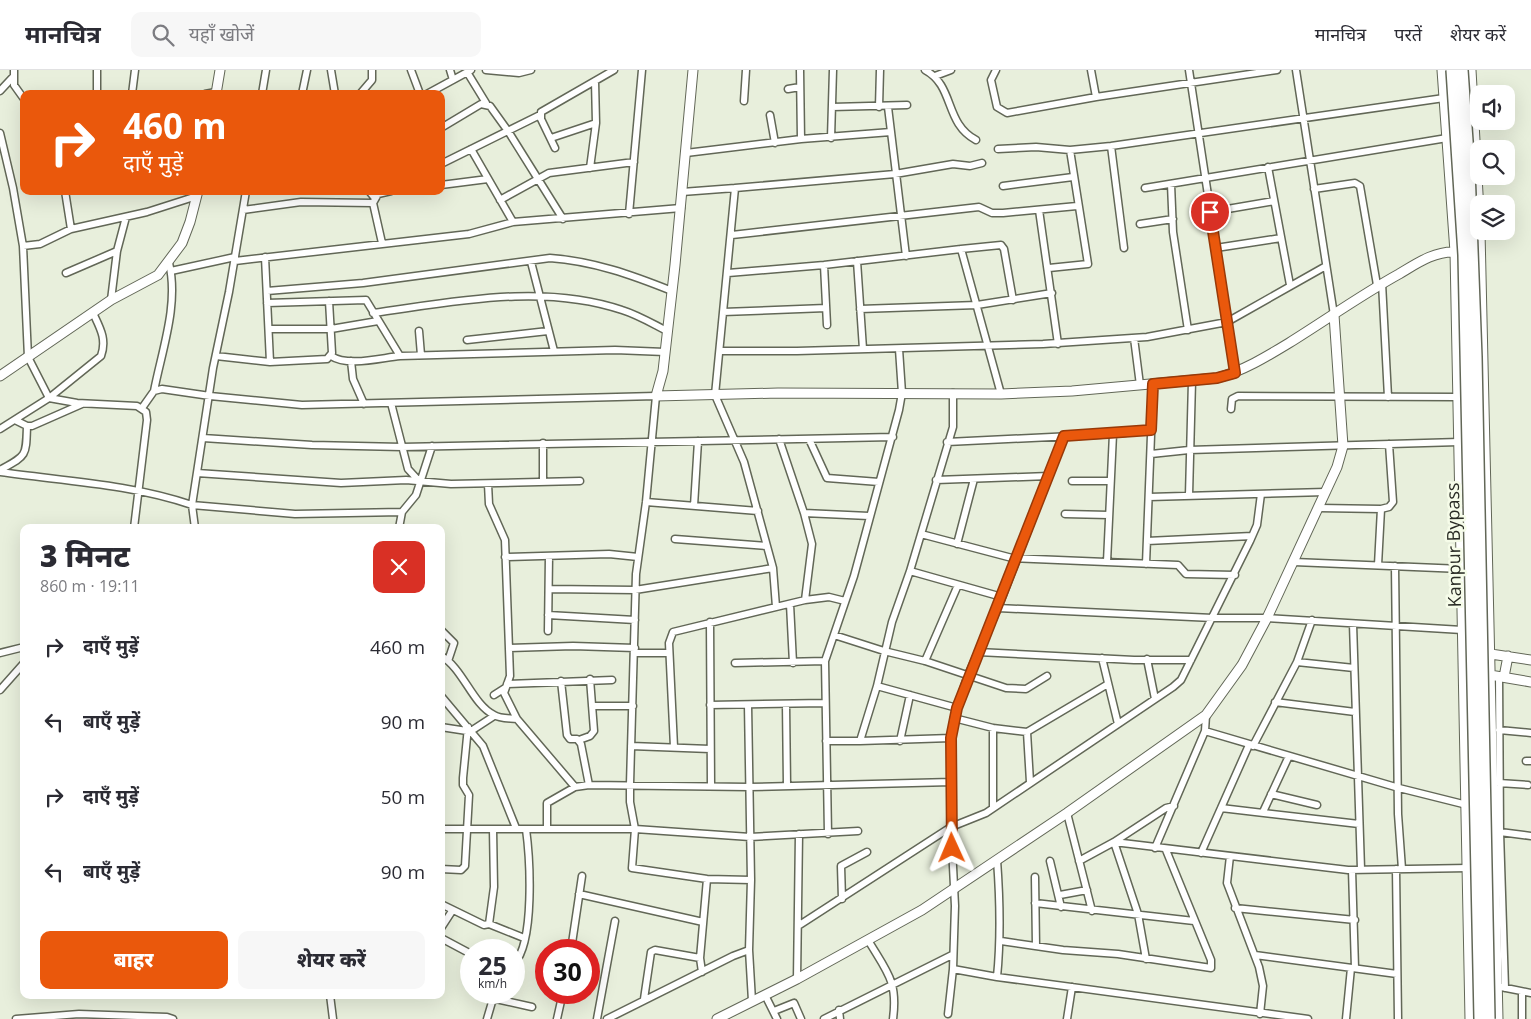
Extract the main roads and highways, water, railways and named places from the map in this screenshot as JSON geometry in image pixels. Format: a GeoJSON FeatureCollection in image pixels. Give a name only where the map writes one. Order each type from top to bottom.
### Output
{"type":"FeatureCollection","features":[{"type":"Feature","properties":{"kind":"highway","name":"Kanpur Bypass"},"geometry":{"type":"LineString","coordinates":[[1452,70],[1464,255],[1480,1019]]}},
{"type":"Feature","properties":{"kind":"highway","name":"Kanpur Bypass"},"geometry":{"type":"LineString","coordinates":[[1462,70],[1469,169],[1475,348],[1489,1019]]}}]}
